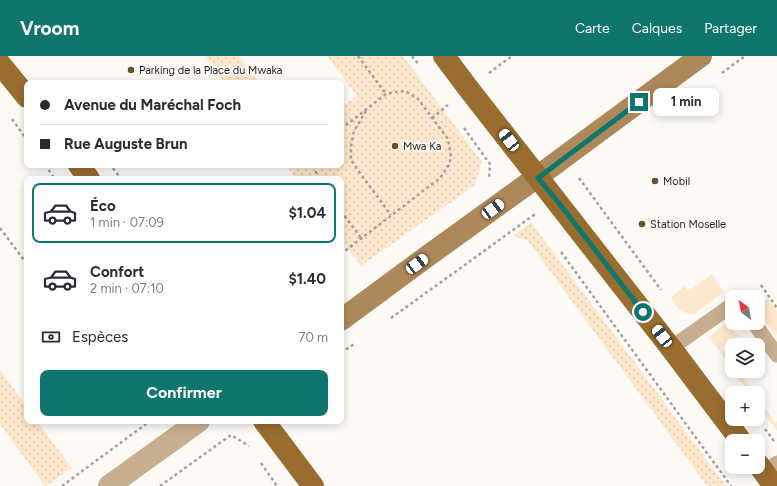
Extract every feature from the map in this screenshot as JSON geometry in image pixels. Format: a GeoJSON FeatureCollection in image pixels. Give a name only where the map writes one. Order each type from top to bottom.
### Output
{"type":"FeatureCollection","features":[{"type":"Feature","properties":{"kind":"main road"},"geometry":{"type":"LineString","coordinates":[[444,56],[671,348],[736,434]]}},
{"type":"Feature","properties":{"kind":"main road"},"geometry":{"type":"LineString","coordinates":[[0,64],[24,93]]}},
{"type":"Feature","properties":{"kind":"main road"},"geometry":{"type":"LineString","coordinates":[[266,424],[313,486]]}},
{"type":"Feature","properties":{"kind":"street"},"geometry":{"type":"LineString","coordinates":[[344,318],[429,255],[538,178],[701,56]]}},
{"type":"Feature","properties":{"kind":"street"},"geometry":{"type":"LineString","coordinates":[[109,486],[195,424]]}},
{"type":"Feature","properties":{"kind":"lane"},"geometry":{"type":"LineString","coordinates":[[671,348],[725,310]]}},
{"type":"Feature","properties":{"kind":"lane"},"geometry":{"type":"LineString","coordinates":[[760,330],[775,349]]}},
{"type":"Feature","properties":{"kind":"path"},"geometry":{"type":"LineString","coordinates":[[358,56],[386,94]]}},
{"type":"Feature","properties":{"kind":"path"},"geometry":{"type":"LineString","coordinates":[[412,56],[421,68]]}},
{"type":"Feature","properties":{"kind":"path"},"geometry":{"type":"LineString","coordinates":[[719,74],[745,56]]}},
{"type":"Feature","properties":{"kind":"path"},"geometry":{"type":"LineString","coordinates":[[344,127],[386,94],[405,91],[418,99],[448,139],[450,157],[449,165],[440,178],[344,252]]}},
{"type":"Feature","properties":{"kind":"path"},"geometry":{"type":"LineString","coordinates":[[432,118],[448,105],[444,99]]}},
{"type":"Feature","properties":{"kind":"path"},"geometry":{"type":"LineString","coordinates":[[368,108],[354,131],[351,160],[391,216]]}},
{"type":"Feature","properties":{"kind":"path"},"geometry":{"type":"LineString","coordinates":[[9,115],[24,136]]}},
{"type":"Feature","properties":{"kind":"path"},"geometry":{"type":"LineString","coordinates":[[460,123],[490,164],[490,177],[487,182]]}},
{"type":"Feature","properties":{"kind":"path"},"geometry":{"type":"LineString","coordinates":[[578,176],[664,294]]}},
{"type":"Feature","properties":{"kind":"path"},"geometry":{"type":"LineString","coordinates":[[344,215],[361,238]]}},
{"type":"Feature","properties":{"kind":"path"},"geometry":{"type":"LineString","coordinates":[[390,319],[534,215],[537,219]]}},
{"type":"Feature","properties":{"kind":"path"},"geometry":{"type":"LineString","coordinates":[[0,228],[24,260]]}},
{"type":"Feature","properties":{"kind":"path"},"geometry":{"type":"LineString","coordinates":[[560,251],[731,486]]}},
{"type":"Feature","properties":{"kind":"path"},"geometry":{"type":"LineString","coordinates":[[760,285],[777,308]]}},
{"type":"Feature","properties":{"kind":"path"},"geometry":{"type":"LineString","coordinates":[[344,351],[359,341]]}},
{"type":"Feature","properties":{"kind":"path"},"geometry":{"type":"LineString","coordinates":[[62,486],[145,424]]}},
{"type":"Feature","properties":{"kind":"path"},"geometry":{"type":"LineString","coordinates":[[763,426],[777,445]]}},
{"type":"Feature","properties":{"kind":"path"},"geometry":{"type":"LineString","coordinates":[[160,486],[231,435],[249,446]]}},
{"type":"Feature","properties":{"kind":"path"},"geometry":{"type":"LineString","coordinates":[[257,458],[277,486]]}},
{"type":"Feature","properties":{"kind":"shaded area"},"geometry":{"type":"Polygon","coordinates":[[[204,56],[239,56],[257,80],[223,80],[204,56]]]}},
{"type":"Feature","properties":{"kind":"shaded area"},"geometry":{"type":"Polygon","coordinates":[[[327,56],[403,56],[482,162],[475,185],[361,266],[344,243],[344,176],[295,176],[288,168],[344,168],[344,106],[357,96],[327,56]]]}},
{"type":"Feature","properties":{"kind":"shaded area"},"geometry":{"type":"Polygon","coordinates":[[[531,222],[726,486],[707,486],[528,241],[513,236],[531,222]]]}},
{"type":"Feature","properties":{"kind":"shaded area"},"geometry":{"type":"Polygon","coordinates":[[[712,274],[724,292],[694,314],[685,313],[680,310],[671,297],[685,286],[689,291],[712,274]]]}},
{"type":"Feature","properties":{"kind":"shaded area"},"geometry":{"type":"Polygon","coordinates":[[[767,298],[777,311],[777,334],[775,335],[765,321],[765,302],[767,298]]]}},
{"type":"Feature","properties":{"kind":"shaded area"},"geometry":{"type":"Polygon","coordinates":[[[725,324],[725,330],[733,330],[740,335],[736,338],[725,338],[725,346],[722,348],[725,352],[725,359],[709,337],[725,324]]]}},
{"type":"Feature","properties":{"kind":"shaded area"},"geometry":{"type":"Polygon","coordinates":[[[0,370],[24,403],[24,424],[39,424],[72,468],[45,486],[0,424],[0,370]]]}},
{"type":"Feature","properties":{"kind":"shaded area"},"geometry":{"type":"Polygon","coordinates":[[[738,378],[743,378],[749,386],[744,386],[738,378]]]}},
{"type":"Feature","properties":{"kind":"shaded area"},"geometry":{"type":"Polygon","coordinates":[[[765,408],[775,422],[777,421],[777,431],[765,415],[765,408]]]}},
{"type":"Feature","properties":{"kind":"place","name":"Parking de la Place du Mwaka"},"geometry":{"type":"Point","coordinates":[131,70]}},
{"type":"Feature","properties":{"kind":"place","name":"Mwa Ka"},"geometry":{"type":"Point","coordinates":[395,146]}},
{"type":"Feature","properties":{"kind":"place","name":"Mobil"},"geometry":{"type":"Point","coordinates":[655,181]}},
{"type":"Feature","properties":{"kind":"place","name":"Station Moselle"},"geometry":{"type":"Point","coordinates":[642,224]}},
{"type":"Feature","properties":{"kind":"route"},"geometry":{"type":"LineString","coordinates":[[639,102],[538,178],[643,312]]}}]}
